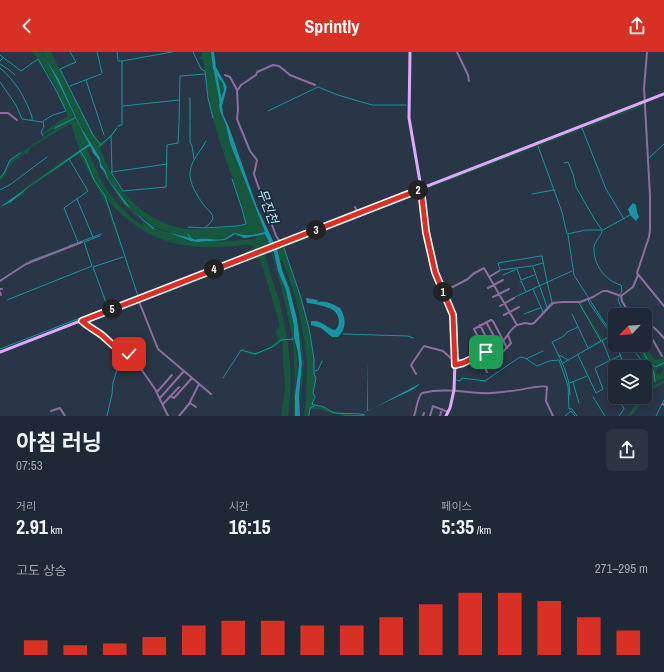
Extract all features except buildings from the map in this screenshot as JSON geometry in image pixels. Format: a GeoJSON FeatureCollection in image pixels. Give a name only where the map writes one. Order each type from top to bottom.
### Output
{"type":"FeatureCollection","features":[{"type":"Feature","properties":{"kind":"main road"},"geometry":{"type":"LineString","coordinates":[[410,52],[409,118],[421,189],[426,232],[436,276],[453,315],[455,364],[454,390],[446,416]]}},
{"type":"Feature","properties":{"kind":"main road"},"geometry":{"type":"LineString","coordinates":[[0,352],[664,94]]}},
{"type":"Feature","properties":{"kind":"street"},"geometry":{"type":"LineString","coordinates":[[457,52],[468,75],[469,82]]}},
{"type":"Feature","properties":{"kind":"street"},"geometry":{"type":"LineString","coordinates":[[620,296],[633,287],[649,237],[651,206],[645,102],[647,52]]}},
{"type":"Feature","properties":{"kind":"street"},"geometry":{"type":"LineString","coordinates":[[237,91],[241,85],[256,75],[257,72],[272,65],[279,66],[290,75],[315,85]]}},
{"type":"Feature","properties":{"kind":"street"},"geometry":{"type":"LineString","coordinates":[[225,75],[230,77],[237,91],[237,119],[250,151],[257,160],[254,174],[280,244]]}},
{"type":"Feature","properties":{"kind":"street"},"geometry":{"type":"LineString","coordinates":[[0,113],[8,113],[17,120]]}},
{"type":"Feature","properties":{"kind":"street"},"geometry":{"type":"LineString","coordinates":[[355,207],[358,213]]}},
{"type":"Feature","properties":{"kind":"street"},"geometry":{"type":"LineString","coordinates":[[0,281],[26,264],[82,242]]}},
{"type":"Feature","properties":{"kind":"street"},"geometry":{"type":"LineString","coordinates":[[444,292],[484,268],[517,325]]}},
{"type":"Feature","properties":{"kind":"street"},"geometry":{"type":"LineString","coordinates":[[489,277],[498,271]]}},
{"type":"Feature","properties":{"kind":"street"},"geometry":{"type":"LineString","coordinates":[[638,274],[664,306]]}},
{"type":"Feature","properties":{"kind":"street"},"geometry":{"type":"LineString","coordinates":[[488,288],[504,280]]}},
{"type":"Feature","properties":{"kind":"street"},"geometry":{"type":"LineString","coordinates":[[493,297],[509,289]]}},
{"type":"Feature","properties":{"kind":"street"},"geometry":{"type":"LineString","coordinates":[[416,374],[411,365],[424,346],[443,351],[455,364],[463,363],[497,346],[503,341],[511,329],[517,325],[525,322],[531,324],[534,323],[553,303],[577,303],[589,299],[603,291],[607,291],[620,296],[626,308]]}},
{"type":"Feature","properties":{"kind":"street"},"geometry":{"type":"LineString","coordinates":[[138,298],[158,349],[211,394]]}},
{"type":"Feature","properties":{"kind":"street"},"geometry":{"type":"LineString","coordinates":[[500,306],[514,298]]}},
{"type":"Feature","properties":{"kind":"street"},"geometry":{"type":"LineString","coordinates":[[504,315],[518,307]]}},
{"type":"Feature","properties":{"kind":"street"},"geometry":{"type":"LineString","coordinates":[[493,368],[474,329],[486,322],[491,320],[493,321],[507,348]]}},
{"type":"Feature","properties":{"kind":"street"},"geometry":{"type":"LineString","coordinates":[[82,321],[112,345],[131,355],[157,392],[168,416]]}},
{"type":"Feature","properties":{"kind":"street"},"geometry":{"type":"LineString","coordinates":[[486,322],[500,355]]}},
{"type":"Feature","properties":{"kind":"street"},"geometry":{"type":"LineString","coordinates":[[480,325],[492,349]]}},
{"type":"Feature","properties":{"kind":"street"},"geometry":{"type":"LineString","coordinates":[[652,326],[664,338]]}},
{"type":"Feature","properties":{"kind":"street"},"geometry":{"type":"LineString","coordinates":[[478,367],[500,355],[507,348],[511,343],[507,335]]}},
{"type":"Feature","properties":{"kind":"street"},"geometry":{"type":"LineString","coordinates":[[652,338],[662,356]]}},
{"type":"Feature","properties":{"kind":"street"},"geometry":{"type":"LineString","coordinates":[[478,356],[487,372]]}},
{"type":"Feature","properties":{"kind":"street"},"geometry":{"type":"LineString","coordinates":[[160,398],[184,371]]}},
{"type":"Feature","properties":{"kind":"street"},"geometry":{"type":"LineString","coordinates":[[157,392],[172,375]]}},
{"type":"Feature","properties":{"kind":"street"},"geometry":{"type":"LineString","coordinates":[[170,396],[174,398],[192,378]]}},
{"type":"Feature","properties":{"kind":"street"},"geometry":{"type":"LineString","coordinates":[[179,416],[190,403],[199,384]]}},
{"type":"Feature","properties":{"kind":"street"},"geometry":{"type":"LineString","coordinates":[[414,416],[420,394],[427,392],[454,390],[486,393],[546,386],[546,401],[553,416]]}},
{"type":"Feature","properties":{"kind":"street"},"geometry":{"type":"LineString","coordinates":[[163,404],[179,387]]}},
{"type":"Feature","properties":{"kind":"street"},"geometry":{"type":"LineString","coordinates":[[190,403],[196,407]]}},
{"type":"Feature","properties":{"kind":"street"},"geometry":{"type":"LineString","coordinates":[[430,416],[433,406],[448,412]]}},
{"type":"Feature","properties":{"kind":"street"},"geometry":{"type":"LineString","coordinates":[[51,411],[60,408],[65,416]]}},
{"type":"Feature","properties":{"kind":"street"},"geometry":{"type":"LineString","coordinates":[[440,416],[442,409]]}},
{"type":"Feature","properties":{"kind":"green space"},"geometry":{"type":"Polygon","coordinates":[[[32,52],[41,52],[46,60],[60,84],[75,118],[89,144],[48,173],[68,159],[69,161],[24,191],[24,193],[10,205],[8,204],[0,208],[3,205],[0,206],[10,201],[30,184],[79,150],[70,124],[30,148],[28,154],[24,153],[10,165],[4,178],[0,181],[0,178],[10,160],[56,129],[53,129],[43,135],[42,134],[68,116],[58,92],[44,67],[32,52]]]}},
{"type":"Feature","properties":{"kind":"green space"},"geometry":{"type":"Polygon","coordinates":[[[42,52],[51,52],[96,139],[102,143],[116,127],[117,128],[100,149],[111,174],[121,190],[131,201],[155,219],[169,225],[198,230],[242,226],[246,224],[240,200],[214,120],[203,59],[199,59],[197,55],[199,58],[202,57],[202,52],[211,52],[213,69],[223,84],[224,90],[219,105],[220,111],[265,232],[247,236],[232,234],[223,240],[202,239],[196,241],[194,239],[152,227],[145,219],[127,205],[108,179],[101,165],[100,158],[80,126],[58,78],[42,52]]]}},
{"type":"Feature","properties":{"kind":"green space"},"geometry":{"type":"Polygon","coordinates":[[[643,104],[645,105],[424,190],[424,189],[643,104]]]}},
{"type":"Feature","properties":{"kind":"green space"},"geometry":{"type":"Polygon","coordinates":[[[89,146],[91,147],[93,153],[99,160],[100,165],[89,148],[87,149],[99,176],[108,191],[127,213],[142,225],[143,222],[122,203],[106,178],[102,168],[125,204],[131,211],[155,230],[167,232],[197,242],[225,240],[235,234],[253,236],[264,234],[267,236],[271,245],[138,298],[139,295],[227,261],[254,248],[254,246],[198,247],[167,241],[141,229],[128,220],[105,197],[124,257],[105,202],[79,154],[69,160],[80,151],[82,153],[81,151],[84,151],[84,149],[89,146]],[[235,235],[227,240],[218,242],[256,239],[257,237],[243,239],[235,235]]]}},
{"type":"Feature","properties":{"kind":"green space"},"geometry":{"type":"Polygon","coordinates":[[[418,192],[340,223],[322,233],[283,247],[301,298],[309,328],[314,359],[314,374],[316,378],[313,392],[315,397],[311,398],[314,399],[312,404],[334,412],[365,416],[341,416],[342,415],[332,414],[320,409],[310,409],[309,416],[304,416],[307,399],[307,363],[304,337],[295,297],[282,260],[280,261],[290,288],[300,332],[304,362],[300,397],[302,353],[298,340],[294,307],[280,263],[276,247],[418,192]]]}},
{"type":"Feature","properties":{"kind":"green space"},"geometry":{"type":"Polygon","coordinates":[[[272,249],[278,271],[288,295],[294,326],[294,338],[291,339],[292,336],[282,290],[272,255],[265,253],[269,271],[279,300],[288,343],[291,386],[288,416],[281,416],[285,389],[282,341],[276,346],[256,355],[241,349],[243,348],[251,352],[261,351],[271,346],[279,339],[275,332],[280,326],[260,259],[248,260],[140,300],[272,249]]]}},
{"type":"Feature","properties":{"kind":"green space"},"geometry":{"type":"Polygon","coordinates":[[[588,300],[581,304],[602,339],[608,336],[588,348],[600,340],[579,303],[588,300]]]}},
{"type":"Feature","properties":{"kind":"green space"},"geometry":{"type":"Polygon","coordinates":[[[294,339],[297,361],[295,416],[293,341],[291,340],[294,339]]]}},
{"type":"Feature","properties":{"kind":"green space"},"geometry":{"type":"Polygon","coordinates":[[[640,352],[650,352],[654,359],[658,360],[662,359],[663,356],[664,368],[660,368],[658,366],[656,373],[661,374],[664,369],[664,378],[652,383],[652,360],[644,360],[640,352]]]}},
{"type":"Feature","properties":{"kind":"green space"},"geometry":{"type":"Polygon","coordinates":[[[664,380],[664,383],[652,390],[652,386],[664,380]]]}},
{"type":"Feature","properties":{"kind":"green space"},"geometry":{"type":"Polygon","coordinates":[[[636,404],[641,404],[632,415],[627,416],[636,404]]]}},
{"type":"Feature","properties":{"kind":"water"},"geometry":{"type":"Polygon","coordinates":[[[41,52],[58,78],[80,126],[100,158],[101,165],[105,170],[108,179],[131,209],[155,229],[165,232],[153,229],[125,204],[107,178],[104,171],[100,167],[99,160],[89,146],[30,186],[12,201],[0,207],[89,144],[77,121],[54,74],[41,52]]]}},
{"type":"Feature","properties":{"kind":"water"},"geometry":{"type":"Polygon","coordinates":[[[211,52],[214,52],[216,67],[227,87],[222,106],[223,114],[257,207],[277,249],[297,319],[302,363],[299,397],[300,416],[295,416],[295,395],[299,365],[294,337],[294,326],[286,290],[278,271],[274,253],[265,234],[245,238],[235,234],[225,240],[197,242],[168,232],[195,240],[216,240],[227,238],[235,233],[250,235],[265,232],[230,143],[226,125],[220,111],[219,105],[224,90],[223,84],[213,69],[211,52]]]}},
{"type":"Feature","properties":{"kind":"water"},"geometry":{"type":"Polygon","coordinates":[[[633,203],[636,205],[639,217],[636,221],[630,215],[628,209],[633,203]]]}},
{"type":"Feature","properties":{"kind":"water"},"geometry":{"type":"Polygon","coordinates":[[[306,298],[318,300],[317,302],[329,303],[340,308],[345,323],[341,334],[338,337],[332,337],[321,328],[311,325],[311,321],[315,321],[335,330],[339,320],[335,312],[325,306],[307,303],[306,298]]]}},
{"type":"Feature","properties":{"kind":"water"},"geometry":{"type":"Polygon","coordinates":[[[368,360],[368,411],[363,413],[367,411],[368,360]]]}},
{"type":"Feature","properties":{"kind":"water"},"geometry":{"type":"Polygon","coordinates":[[[419,384],[412,390],[374,408],[419,384]]]}},
{"type":"Feature","properties":{"kind":"waterway"},"geometry":{"type":"LineString","coordinates":[[70,52],[76,62],[60,69],[93,135],[101,145]]}},
{"type":"Feature","properties":{"kind":"waterway"},"geometry":{"type":"LineString","coordinates":[[97,52],[100,64]]}},
{"type":"Feature","properties":{"kind":"waterway"},"geometry":{"type":"LineString","coordinates":[[117,52],[118,60]]}},
{"type":"Feature","properties":{"kind":"waterway"},"geometry":{"type":"LineString","coordinates":[[122,61],[172,52]]}},
{"type":"Feature","properties":{"kind":"waterway"},"geometry":{"type":"LineString","coordinates":[[193,52],[201,69],[205,71],[208,98],[213,118]]}},
{"type":"Feature","properties":{"kind":"waterway"},"geometry":{"type":"LineString","coordinates":[[0,55],[21,71],[38,59],[57,92],[66,111],[53,115],[43,121],[44,127],[41,132],[43,136]]}},
{"type":"Feature","properties":{"kind":"waterway"},"geometry":{"type":"LineString","coordinates":[[0,61],[3,58]]}},
{"type":"Feature","properties":{"kind":"waterway"},"geometry":{"type":"LineString","coordinates":[[118,61],[122,61],[122,125],[118,126]]}},
{"type":"Feature","properties":{"kind":"waterway"},"geometry":{"type":"LineString","coordinates":[[0,64],[15,75]]}},
{"type":"Feature","properties":{"kind":"waterway"},"geometry":{"type":"LineString","coordinates":[[100,65],[102,73]]}},
{"type":"Feature","properties":{"kind":"waterway"},"geometry":{"type":"LineString","coordinates":[[0,68],[19,90],[30,110],[32,120]]}},
{"type":"Feature","properties":{"kind":"waterway","name":"무진천"},"geometry":{"type":"LineString","coordinates":[[215,70],[221,103]]}},
{"type":"Feature","properties":{"kind":"waterway"},"geometry":{"type":"LineString","coordinates":[[70,86],[101,74]]}},
{"type":"Feature","properties":{"kind":"waterway"},"geometry":{"type":"LineString","coordinates":[[179,121],[180,76],[205,74]]}},
{"type":"Feature","properties":{"kind":"waterway"},"geometry":{"type":"LineString","coordinates":[[86,80],[104,135]]}},
{"type":"Feature","properties":{"kind":"waterway"},"geometry":{"type":"LineString","coordinates":[[0,82],[16,105],[22,119],[42,122]]}},
{"type":"Feature","properties":{"kind":"waterway"},"geometry":{"type":"LineString","coordinates":[[268,111],[318,87],[338,95],[372,105],[406,105]]}},
{"type":"Feature","properties":{"kind":"waterway"},"geometry":{"type":"LineString","coordinates":[[189,98],[190,120]]}},
{"type":"Feature","properties":{"kind":"waterway"},"geometry":{"type":"LineString","coordinates":[[123,106],[179,100]]}},
{"type":"Feature","properties":{"kind":"waterway"},"geometry":{"type":"LineString","coordinates":[[55,128],[75,118]]}},
{"type":"Feature","properties":{"kind":"waterway"},"geometry":{"type":"LineString","coordinates":[[190,121],[190,142],[194,159]]}},
{"type":"Feature","properties":{"kind":"waterway"},"geometry":{"type":"LineString","coordinates":[[112,171],[111,172],[123,191],[166,187],[167,145],[178,143],[179,122]]}},
{"type":"Feature","properties":{"kind":"waterway"},"geometry":{"type":"LineString","coordinates":[[99,146],[111,136],[117,128]]}},
{"type":"Feature","properties":{"kind":"waterway"},"geometry":{"type":"LineString","coordinates":[[582,128],[606,189],[624,219]]}},
{"type":"Feature","properties":{"kind":"waterway"},"geometry":{"type":"LineString","coordinates":[[111,136],[112,172],[167,164]]}},
{"type":"Feature","properties":{"kind":"waterway"},"geometry":{"type":"LineString","coordinates":[[188,227],[204,228],[212,221],[213,218],[196,193],[190,176],[192,163],[206,141]]}},
{"type":"Feature","properties":{"kind":"waterway"},"geometry":{"type":"LineString","coordinates":[[649,158],[664,144]]}},
{"type":"Feature","properties":{"kind":"waterway"},"geometry":{"type":"LineString","coordinates":[[538,146],[562,212],[567,234],[586,230],[601,230]]}},
{"type":"Feature","properties":{"kind":"waterway"},"geometry":{"type":"LineString","coordinates":[[80,151],[85,158],[94,180],[105,196],[138,296]]}},
{"type":"Feature","properties":{"kind":"waterway"},"geometry":{"type":"LineString","coordinates":[[0,178],[10,160],[20,153]]}},
{"type":"Feature","properties":{"kind":"waterway"},"geometry":{"type":"LineString","coordinates":[[0,190],[11,184],[47,157]]}},
{"type":"Feature","properties":{"kind":"waterway"},"geometry":{"type":"LineString","coordinates":[[69,159],[88,191],[64,208],[78,242]]}},
{"type":"Feature","properties":{"kind":"waterway"},"geometry":{"type":"LineString","coordinates":[[564,163],[568,162],[576,187],[602,230],[594,247],[594,253],[598,265],[605,276],[621,285],[622,291],[620,294]]}},
{"type":"Feature","properties":{"kind":"waterway"},"geometry":{"type":"LineString","coordinates":[[205,228],[238,226],[246,224],[232,179]]}},
{"type":"Feature","properties":{"kind":"waterway"},"geometry":{"type":"LineString","coordinates":[[532,194],[554,190]]}},
{"type":"Feature","properties":{"kind":"waterway"},"geometry":{"type":"LineString","coordinates":[[77,199],[93,237]]}},
{"type":"Feature","properties":{"kind":"waterway"},"geometry":{"type":"LineString","coordinates":[[603,230],[630,215]]}},
{"type":"Feature","properties":{"kind":"waterway"},"geometry":{"type":"LineString","coordinates":[[69,246],[101,234]]}},
{"type":"Feature","properties":{"kind":"waterway"},"geometry":{"type":"LineString","coordinates":[[188,234],[191,239]]}},
{"type":"Feature","properties":{"kind":"waterway"},"geometry":{"type":"LineString","coordinates":[[568,235],[574,275],[608,327]]}},
{"type":"Feature","properties":{"kind":"waterway"},"geometry":{"type":"LineString","coordinates":[[7,300],[92,266],[84,242],[100,236]]}},
{"type":"Feature","properties":{"kind":"waterway"},"geometry":{"type":"LineString","coordinates":[[30,261],[65,248]]}},
{"type":"Feature","properties":{"kind":"waterway"},"geometry":{"type":"LineString","coordinates":[[284,248],[301,298],[309,328],[314,359],[314,374],[316,378],[313,393],[315,397],[312,404],[322,406],[336,413],[365,415]]}},
{"type":"Feature","properties":{"kind":"waterway"},"geometry":{"type":"LineString","coordinates":[[542,313],[552,302],[542,256],[498,263],[500,270],[543,263]]}},
{"type":"Feature","properties":{"kind":"waterway"},"geometry":{"type":"LineString","coordinates":[[108,308],[93,267],[123,257]]}},
{"type":"Feature","properties":{"kind":"waterway"},"geometry":{"type":"LineString","coordinates":[[533,267],[547,307]]}},
{"type":"Feature","properties":{"kind":"waterway"},"geometry":{"type":"LineString","coordinates":[[503,275],[517,269],[521,280],[534,275]]}},
{"type":"Feature","properties":{"kind":"waterway"},"geometry":{"type":"LineString","coordinates":[[515,297],[572,271]]}},
{"type":"Feature","properties":{"kind":"waterway"},"geometry":{"type":"LineString","coordinates":[[520,282],[521,281],[526,292]]}},
{"type":"Feature","properties":{"kind":"waterway"},"geometry":{"type":"LineString","coordinates":[[533,289],[543,312]]}},
{"type":"Feature","properties":{"kind":"waterway"},"geometry":{"type":"LineString","coordinates":[[0,349],[137,296]]}},
{"type":"Feature","properties":{"kind":"waterway"},"geometry":{"type":"LineString","coordinates":[[619,297],[618,300],[622,308]]}},
{"type":"Feature","properties":{"kind":"waterway"},"geometry":{"type":"LineString","coordinates":[[589,300],[590,304],[608,330]]}},
{"type":"Feature","properties":{"kind":"waterway"},"geometry":{"type":"LineString","coordinates":[[579,303],[601,341]]}},
{"type":"Feature","properties":{"kind":"waterway"},"geometry":{"type":"LineString","coordinates":[[524,314],[540,308]]}},
{"type":"Feature","properties":{"kind":"waterway"},"geometry":{"type":"LineString","coordinates":[[572,314],[588,348]]}},
{"type":"Feature","properties":{"kind":"waterway"},"geometry":{"type":"LineString","coordinates":[[570,395],[570,388],[566,374],[552,342],[578,327]]}},
{"type":"Feature","properties":{"kind":"waterway"},"geometry":{"type":"LineString","coordinates":[[343,334],[408,336],[413,338]]}},
{"type":"Feature","properties":{"kind":"waterway"},"geometry":{"type":"LineString","coordinates":[[563,363],[608,337]]}},
{"type":"Feature","properties":{"kind":"waterway"},"geometry":{"type":"LineString","coordinates":[[223,378],[241,350],[255,354],[272,347],[281,340],[294,339]]}},
{"type":"Feature","properties":{"kind":"waterway"},"geometry":{"type":"LineString","coordinates":[[602,340],[610,360]]}},
{"type":"Feature","properties":{"kind":"waterway"},"geometry":{"type":"LineString","coordinates":[[526,359],[543,351]]}},
{"type":"Feature","properties":{"kind":"waterway"},"geometry":{"type":"LineString","coordinates":[[107,416],[113,383],[122,352]]}},
{"type":"Feature","properties":{"kind":"waterway"},"geometry":{"type":"LineString","coordinates":[[619,352],[622,360]]}},
{"type":"Feature","properties":{"kind":"waterway"},"geometry":{"type":"LineString","coordinates":[[635,352],[641,360]]}},
{"type":"Feature","properties":{"kind":"waterway"},"geometry":{"type":"LineString","coordinates":[[644,352],[654,373],[655,382]]}},
{"type":"Feature","properties":{"kind":"waterway"},"geometry":{"type":"LineString","coordinates":[[559,355],[568,360]]}},
{"type":"Feature","properties":{"kind":"waterway"},"geometry":{"type":"LineString","coordinates":[[578,355],[596,393],[603,389],[595,368],[621,355]]}},
{"type":"Feature","properties":{"kind":"waterway"},"geometry":{"type":"LineString","coordinates":[[485,381],[520,357],[525,358],[537,366],[549,361],[559,360],[568,386],[569,409],[572,409],[577,416]]}},
{"type":"Feature","properties":{"kind":"waterway"},"geometry":{"type":"LineString","coordinates":[[315,371],[318,370],[322,361]]}},
{"type":"Feature","properties":{"kind":"waterway"},"geometry":{"type":"LineString","coordinates":[[652,364],[655,367],[664,363]]}},
{"type":"Feature","properties":{"kind":"waterway"},"geometry":{"type":"LineString","coordinates":[[570,383],[587,376]]}},
{"type":"Feature","properties":{"kind":"waterway"},"geometry":{"type":"LineString","coordinates":[[456,380],[460,381],[462,378],[485,381]]}},
{"type":"Feature","properties":{"kind":"waterway"},"geometry":{"type":"LineString","coordinates":[[573,382],[579,403]]}},
{"type":"Feature","properties":{"kind":"waterway"},"geometry":{"type":"LineString","coordinates":[[593,397],[605,416]]}},
{"type":"Feature","properties":{"kind":"waterway"},"geometry":{"type":"LineString","coordinates":[[656,416],[664,400]]}},
{"type":"Feature","properties":{"kind":"waterway"},"geometry":{"type":"LineString","coordinates":[[619,416],[624,409],[622,404]]}},
{"type":"Feature","properties":{"kind":"waterway"},"geometry":{"type":"LineString","coordinates":[[309,416],[310,408],[314,406]]}},
{"type":"Feature","properties":{"kind":"waterway"},"geometry":{"type":"LineString","coordinates":[[565,416],[571,411],[575,416]]}},
{"type":"Feature","properties":{"kind":"waterway"},"geometry":{"type":"LineString","coordinates":[[344,416],[364,416]]}},
{"type":"Feature","properties":{"kind":"route"},"geometry":{"type":"LineString","coordinates":[[129,354],[112,345],[82,321],[421,189],[426,232],[436,276],[453,315],[455,365],[463,363],[486,352]]}}]}
